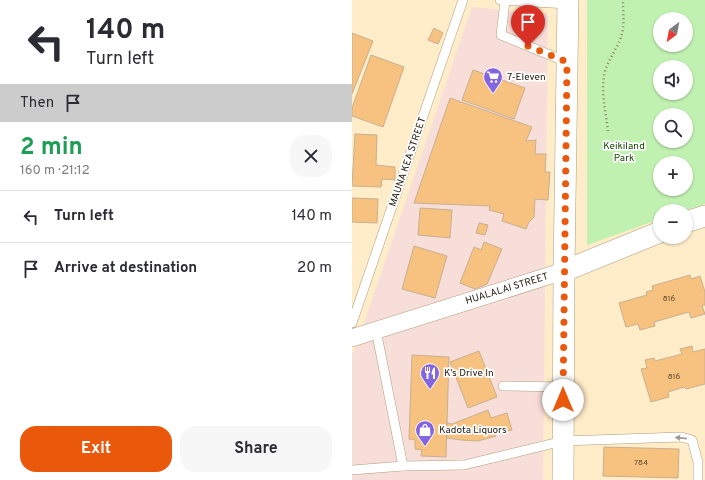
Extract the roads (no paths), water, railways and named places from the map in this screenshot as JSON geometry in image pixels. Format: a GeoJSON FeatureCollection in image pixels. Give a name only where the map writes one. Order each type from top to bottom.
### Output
{"type":"FeatureCollection","features":[{"type":"Feature","properties":{"kind":"street"},"geometry":{"type":"LineString","coordinates":[[563,480],[568,2]]}},
{"type":"Feature","properties":{"kind":"street"},"geometry":{"type":"LineString","coordinates":[[693,220],[705,216]]}},
{"type":"Feature","properties":{"kind":"street","name":"HUALALAI STREET"},"geometry":{"type":"LineString","coordinates":[[352,338],[564,271],[653,235]]}},
{"type":"Feature","properties":{"kind":"lane","name":"MAUNA KEA STREET"},"geometry":{"type":"LineString","coordinates":[[352,323],[464,0]]}},
{"type":"Feature","properties":{"kind":"lane"},"geometry":{"type":"LineString","coordinates":[[500,0],[568,2]]}},
{"type":"Feature","properties":{"kind":"lane"},"geometry":{"type":"LineString","coordinates":[[505,0],[501,34],[567,62]]}},
{"type":"Feature","properties":{"kind":"lane"},"geometry":{"type":"LineString","coordinates":[[376,330],[403,466]]}},
{"type":"Feature","properties":{"kind":"lane"},"geometry":{"type":"LineString","coordinates":[[503,386],[563,386]]}},
{"type":"Feature","properties":{"kind":"lane"},"geometry":{"type":"LineString","coordinates":[[352,470],[403,466],[464,465],[563,441],[681,437],[692,440],[698,462],[698,480]]}},
{"type":"Feature","properties":{"kind":"place","name":"7-Eleven"},"geometry":{"type":"Point","coordinates":[493,94]}},
{"type":"Feature","properties":{"kind":"place","name":"K’s Drive In"},"geometry":{"type":"Point","coordinates":[430,390]}},
{"type":"Feature","properties":{"kind":"place","name":"Kadota Liquors"},"geometry":{"type":"Point","coordinates":[425,447]}},
{"type":"Feature","properties":{"kind":"park label","name":"Keikiland Park"},"geometry":{"type":"Point","coordinates":[624,152]}}]}
